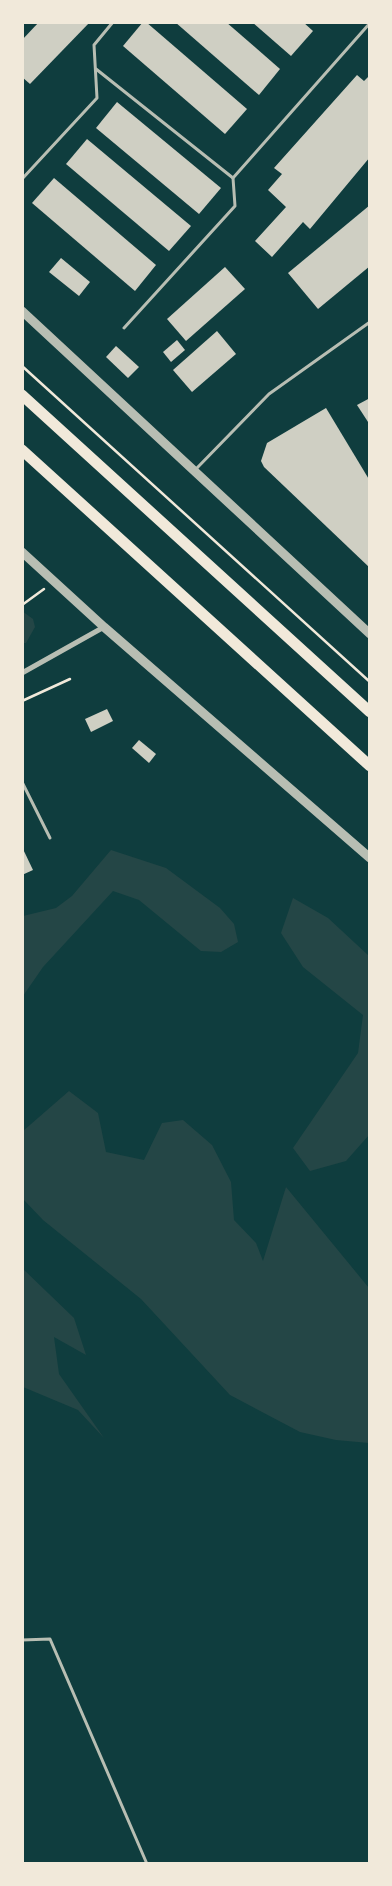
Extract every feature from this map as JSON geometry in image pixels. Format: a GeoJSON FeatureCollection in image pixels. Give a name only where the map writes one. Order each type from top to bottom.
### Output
{"type":"FeatureCollection","features":[{"type":"Feature","properties":{"kind":"highway"},"geometry":{"type":"LineString","coordinates":[[22,394],[370,712]]}},
{"type":"Feature","properties":{"kind":"highway"},"geometry":{"type":"LineString","coordinates":[[22,450],[370,766]]}},
{"type":"Feature","properties":{"kind":"street"},"geometry":{"type":"LineString","coordinates":[[22,311],[370,634]]}},
{"type":"Feature","properties":{"kind":"street"},"geometry":{"type":"LineString","coordinates":[[22,552],[104,627],[370,858]]}},
{"type":"Feature","properties":{"kind":"street"},"geometry":{"type":"LineString","coordinates":[[22,673],[104,627]]}},
{"type":"Feature","properties":{"kind":"lane"},"geometry":{"type":"LineString","coordinates":[[22,179],[96,98],[94,45],[113,22]]}},
{"type":"Feature","properties":{"kind":"lane"},"geometry":{"type":"LineString","coordinates":[[124,328],[235,206],[233,178],[370,23]]}},
{"type":"Feature","properties":{"kind":"lane"},"geometry":{"type":"LineString","coordinates":[[95,69],[233,178]]}},
{"type":"Feature","properties":{"kind":"lane"},"geometry":{"type":"LineString","coordinates":[[195,470],[269,394],[370,322]]}},
{"type":"Feature","properties":{"kind":"lane"},"geometry":{"type":"LineString","coordinates":[[22,782],[50,838]]}},
{"type":"Feature","properties":{"kind":"lane"},"geometry":{"type":"LineString","coordinates":[[22,1640],[50,1639],[147,1864]]}},
{"type":"Feature","properties":{"kind":"path"},"geometry":{"type":"LineString","coordinates":[[22,366],[370,682]]}},
{"type":"Feature","properties":{"kind":"path"},"geometry":{"type":"LineString","coordinates":[[22,605],[44,589]]}},
{"type":"Feature","properties":{"kind":"path"},"geometry":{"type":"LineString","coordinates":[[22,702],[70,679]]}},
{"type":"Feature","properties":{"kind":"shaded area"},"geometry":{"type":"Polygon","coordinates":[[[22,611],[33,619],[35,627],[26,643],[23,643],[22,611]]]}},
{"type":"Feature","properties":{"kind":"shaded area"},"geometry":{"type":"Polygon","coordinates":[[[111,850],[166,868],[220,908],[234,924],[238,942],[221,952],[201,951],[139,900],[113,891],[43,967],[23,996],[23,916],[56,908],[72,896],[111,850]]]}},
{"type":"Feature","properties":{"kind":"shaded area"},"geometry":{"type":"Polygon","coordinates":[[[293,898],[328,918],[369,956],[369,1135],[346,1161],[310,1171],[293,1148],[358,1053],[363,1015],[303,967],[281,933],[293,898]]]}},
{"type":"Feature","properties":{"kind":"shaded area"},"geometry":{"type":"Polygon","coordinates":[[[69,1091],[98,1113],[106,1152],[144,1160],[162,1123],[183,1120],[212,1145],[231,1182],[234,1220],[256,1243],[263,1261],[286,1187],[369,1288],[369,1443],[336,1440],[300,1432],[230,1395],[141,1299],[43,1220],[23,1199],[23,1131],[69,1091]]]}},
{"type":"Feature","properties":{"kind":"shaded area"},"geometry":{"type":"Polygon","coordinates":[[[22,1268],[74,1318],[86,1355],[54,1337],[59,1374],[104,1438],[78,1410],[23,1387],[22,1268]]]}},
{"type":"Feature","properties":{"kind":"building"},"geometry":{"type":"Polygon","coordinates":[[[39,22],[90,22],[30,84],[22,77],[22,40],[39,22]]]}},
{"type":"Feature","properties":{"kind":"building"},"geometry":{"type":"Polygon","coordinates":[[[143,22],[146,22],[247,109],[225,134],[123,46],[143,22]]]}},
{"type":"Feature","properties":{"kind":"building"},"geometry":{"type":"Polygon","coordinates":[[[175,22],[226,22],[280,69],[259,95],[175,22]]]}},
{"type":"Feature","properties":{"kind":"building"},"geometry":{"type":"Polygon","coordinates":[[[252,22],[303,22],[313,31],[291,56],[252,22]]]}},
{"type":"Feature","properties":{"kind":"building"},"geometry":{"type":"Polygon","coordinates":[[[357,75],[364,81],[370,75],[370,157],[310,229],[303,222],[272,257],[255,241],[286,207],[268,190],[282,174],[274,168],[357,75]]]}},
{"type":"Feature","properties":{"kind":"building"},"geometry":{"type":"Polygon","coordinates":[[[117,102],[221,188],[199,214],[96,128],[117,102]]]}},
{"type":"Feature","properties":{"kind":"building"},"geometry":{"type":"Polygon","coordinates":[[[87,139],[191,226],[169,251],[66,164],[87,139]]]}},
{"type":"Feature","properties":{"kind":"building"},"geometry":{"type":"Polygon","coordinates":[[[54,178],[156,265],[135,291],[32,203],[54,178]]]}},
{"type":"Feature","properties":{"kind":"building"},"geometry":{"type":"Polygon","coordinates":[[[370,205],[370,266],[318,309],[288,273],[370,205]]]}},
{"type":"Feature","properties":{"kind":"building"},"geometry":{"type":"Polygon","coordinates":[[[61,258],[90,282],[79,296],[49,272],[61,258]]]}},
{"type":"Feature","properties":{"kind":"building"},"geometry":{"type":"Polygon","coordinates":[[[225,267],[245,289],[186,341],[167,319],[225,267]]]}},
{"type":"Feature","properties":{"kind":"building"},"geometry":{"type":"Polygon","coordinates":[[[217,331],[236,354],[192,392],[173,370],[217,331]]]}},
{"type":"Feature","properties":{"kind":"building"},"geometry":{"type":"Polygon","coordinates":[[[177,340],[185,350],[171,362],[163,352],[177,340]]]}},
{"type":"Feature","properties":{"kind":"building"},"geometry":{"type":"Polygon","coordinates":[[[116,346],[139,367],[128,378],[106,357],[116,346]]]}},
{"type":"Feature","properties":{"kind":"building"},"geometry":{"type":"Polygon","coordinates":[[[370,398],[370,425],[357,405],[370,398]]]}},
{"type":"Feature","properties":{"kind":"building"},"geometry":{"type":"Polygon","coordinates":[[[326,408],[370,481],[370,568],[264,467],[261,461],[267,443],[326,408]]]}},
{"type":"Feature","properties":{"kind":"building"},"geometry":{"type":"Polygon","coordinates":[[[107,709],[113,721],[91,732],[85,719],[107,709]]]}},
{"type":"Feature","properties":{"kind":"building"},"geometry":{"type":"Polygon","coordinates":[[[139,740],[156,754],[149,763],[132,748],[139,740]]]}},
{"type":"Feature","properties":{"kind":"building"},"geometry":{"type":"Polygon","coordinates":[[[22,847],[33,870],[22,875],[22,847]]]}}]}
